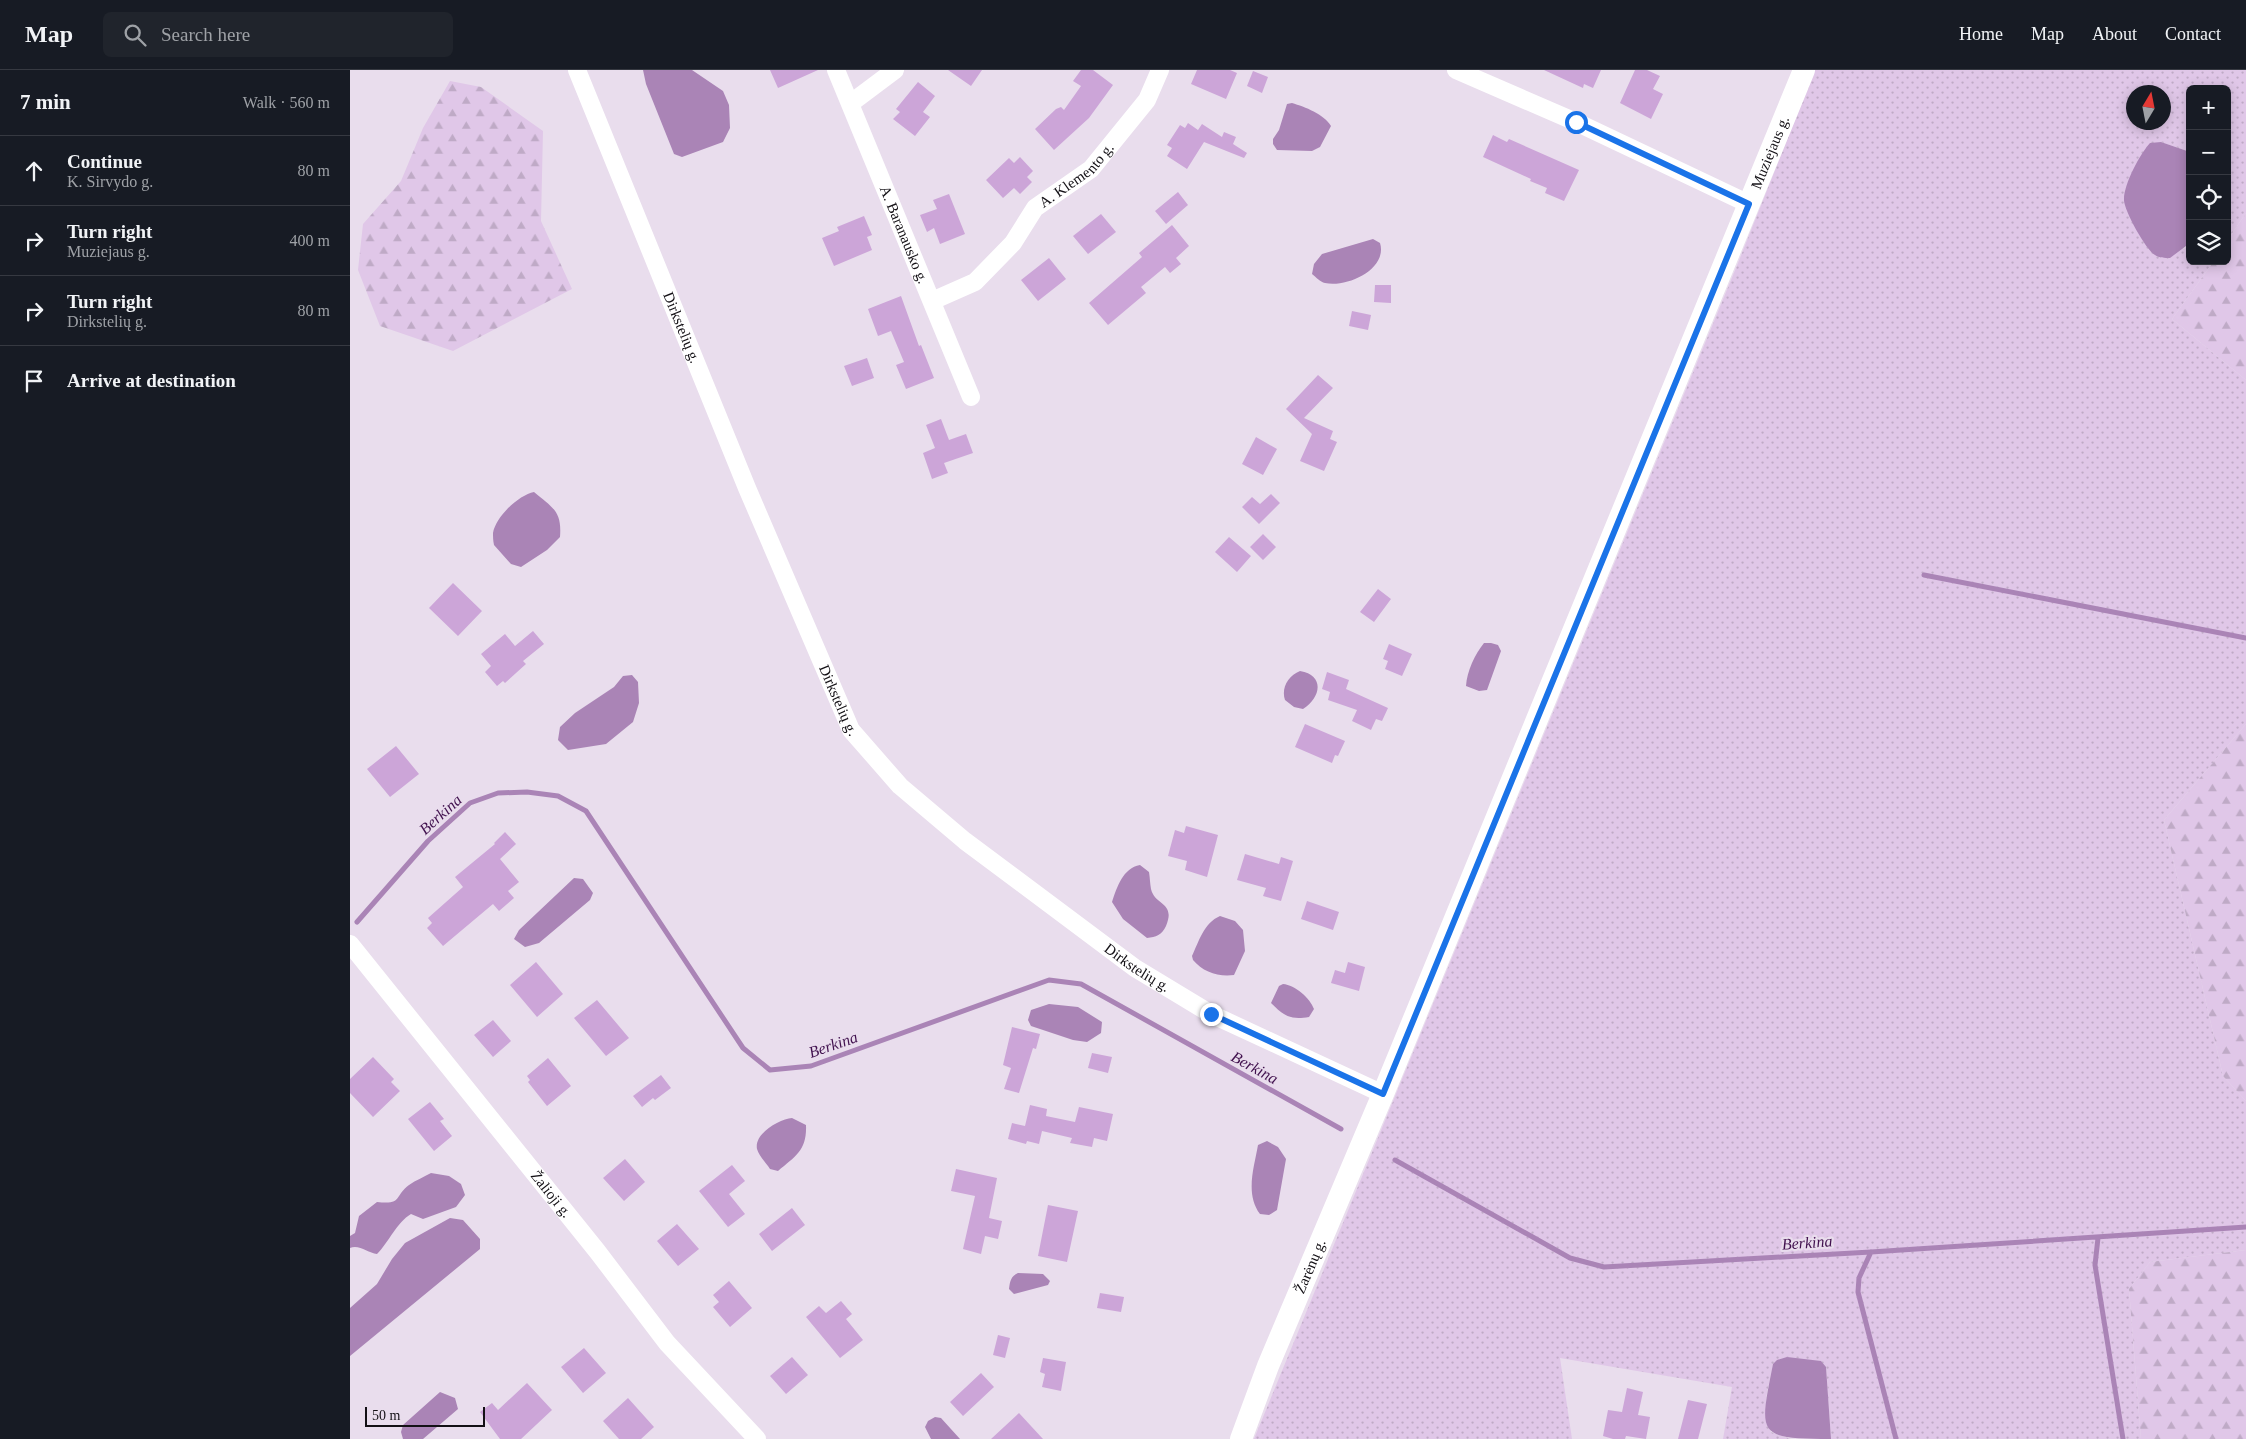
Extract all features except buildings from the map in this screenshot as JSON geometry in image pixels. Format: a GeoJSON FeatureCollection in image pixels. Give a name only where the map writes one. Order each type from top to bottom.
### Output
{"type":"FeatureCollection","features":[{"type":"Feature","properties":{"kind":"main road","name":"Muziejaus g."},"geometry":{"type":"LineString","coordinates":[[1383,1094],[1804,70]]}},
{"type":"Feature","properties":{"kind":"main road","name":"Žarėnų g."},"geometry":{"type":"LineString","coordinates":[[1242,1439],[1268,1366],[1383,1094]]}},
{"type":"Feature","properties":{"kind":"street","name":"Dirkstelių g."},"geometry":{"type":"LineString","coordinates":[[577,70],[744,479],[851,730],[900,786],[958,835],[1135,968],[1211,1014],[1383,1094]]}},
{"type":"Feature","properties":{"kind":"street","name":"A. Baranausko g."},"geometry":{"type":"LineString","coordinates":[[836,70],[971,397]]}},
{"type":"Feature","properties":{"kind":"street"},"geometry":{"type":"LineString","coordinates":[[851,103],[895,70]]}},
{"type":"Feature","properties":{"kind":"street","name":"A. Klemento g."},"geometry":{"type":"LineString","coordinates":[[932,302],[974,282],[1013,243],[1036,208],[1091,170],[1147,100],[1160,70]]}},
{"type":"Feature","properties":{"kind":"street"},"geometry":{"type":"LineString","coordinates":[[1456,70],[1576,122],[1749,204]]}},
{"type":"Feature","properties":{"kind":"street","name":"Žalioji g."},"geometry":{"type":"LineString","coordinates":[[350,944],[597,1250],[667,1343],[757,1439]]}},
{"type":"Feature","properties":{"kind":"green space"},"geometry":{"type":"Polygon","coordinates":[[[1815,70],[2246,70],[2246,213],[2231,235],[2231,85],[2186,85],[2186,151],[2161,142],[2130,180],[2125,190],[2184,249],[2186,247],[2186,265],[2211,265],[2172,319],[2246,380],[2246,724],[2164,820],[2223,1076],[2246,1101],[2246,1250],[2150,1262],[2129,1289],[2141,1439],[1831,1439],[1826,1367],[1773,1364],[1766,1398],[1768,1423],[1771,1432],[1791,1439],[1723,1439],[1732,1387],[1560,1358],[1572,1439],[1254,1439],[1738,263],[1815,70]]]}},
{"type":"Feature","properties":{"kind":"green space"},"geometry":{"type":"Polygon","coordinates":[[[450,81],[481,87],[543,131],[541,221],[572,289],[453,351],[380,326],[358,270],[363,224],[401,181],[423,128],[450,81]]]}},
{"type":"Feature","properties":{"kind":"green space"},"geometry":{"type":"Polygon","coordinates":[[[2246,213],[2246,380],[2172,319],[2211,265],[2231,265],[2231,235],[2246,213]]]}},
{"type":"Feature","properties":{"kind":"green space"},"geometry":{"type":"Polygon","coordinates":[[[2246,724],[2246,1101],[2223,1076],[2164,820],[2246,724]]]}},
{"type":"Feature","properties":{"kind":"green space"},"geometry":{"type":"Polygon","coordinates":[[[2246,1250],[2246,1439],[2141,1439],[2129,1289],[2150,1262],[2246,1250]]]}},
{"type":"Feature","properties":{"kind":"shaded area"},"geometry":{"type":"Polygon","coordinates":[[[643,70],[692,70],[723,91],[729,105],[730,128],[723,142],[682,157],[674,154],[646,84],[643,70]]]}},
{"type":"Feature","properties":{"kind":"shaded area"},"geometry":{"type":"Polygon","coordinates":[[[1292,103],[1319,115],[1331,126],[1320,147],[1312,151],[1277,150],[1273,144],[1273,139],[1279,130],[1287,104],[1292,103]]]}},
{"type":"Feature","properties":{"kind":"shaded area"},"geometry":{"type":"Polygon","coordinates":[[[2161,142],[2186,151],[2186,246],[2170,258],[2157,256],[2146,246],[2131,220],[2124,199],[2133,170],[2150,143],[2161,142]]]}},
{"type":"Feature","properties":{"kind":"shaded area"},"geometry":{"type":"Polygon","coordinates":[[[1373,239],[1380,243],[1381,252],[1378,261],[1364,275],[1344,283],[1334,284],[1320,281],[1312,274],[1314,264],[1322,254],[1373,239]]]}},
{"type":"Feature","properties":{"kind":"shaded area"},"geometry":{"type":"Polygon","coordinates":[[[534,492],[551,506],[558,516],[560,537],[547,550],[521,567],[511,564],[494,545],[493,533],[503,513],[509,507],[522,497],[534,492]]]}},
{"type":"Feature","properties":{"kind":"shaded area"},"geometry":{"type":"Polygon","coordinates":[[[1484,643],[1498,645],[1501,651],[1487,690],[1479,691],[1466,686],[1472,663],[1484,643]]]}},
{"type":"Feature","properties":{"kind":"shaded area"},"geometry":{"type":"Polygon","coordinates":[[[1300,671],[1314,677],[1318,687],[1314,699],[1303,709],[1294,707],[1285,700],[1284,696],[1286,683],[1300,671]]]}},
{"type":"Feature","properties":{"kind":"shaded area"},"geometry":{"type":"Polygon","coordinates":[[[632,675],[638,682],[639,703],[633,722],[606,744],[568,750],[558,740],[560,727],[575,713],[614,687],[623,676],[632,675]]]}},
{"type":"Feature","properties":{"kind":"shaded area"},"geometry":{"type":"Polygon","coordinates":[[[1140,865],[1149,872],[1153,894],[1167,908],[1168,912],[1163,932],[1147,938],[1123,919],[1112,902],[1125,874],[1140,865]]]}},
{"type":"Feature","properties":{"kind":"shaded area"},"geometry":{"type":"Polygon","coordinates":[[[574,878],[583,879],[593,893],[590,900],[539,943],[525,947],[514,939],[519,930],[574,878]]]}},
{"type":"Feature","properties":{"kind":"shaded area"},"geometry":{"type":"Polygon","coordinates":[[[1220,916],[1235,921],[1243,930],[1245,951],[1234,975],[1222,975],[1206,971],[1193,960],[1192,956],[1206,928],[1214,919],[1220,916]]]}},
{"type":"Feature","properties":{"kind":"shaded area"},"geometry":{"type":"Polygon","coordinates":[[[1283,984],[1297,989],[1309,1001],[1314,1009],[1309,1017],[1297,1018],[1288,1016],[1271,1003],[1279,986],[1283,984]]]}},
{"type":"Feature","properties":{"kind":"shaded area"},"geometry":{"type":"Polygon","coordinates":[[[1049,1004],[1078,1007],[1102,1022],[1101,1033],[1087,1042],[1073,1040],[1031,1026],[1028,1020],[1031,1010],[1049,1004]]]}},
{"type":"Feature","properties":{"kind":"shaded area"},"geometry":{"type":"Polygon","coordinates":[[[792,1118],[806,1125],[805,1141],[799,1152],[778,1171],[770,1169],[757,1149],[757,1143],[769,1128],[781,1121],[792,1118]]]}},
{"type":"Feature","properties":{"kind":"shaded area"},"geometry":{"type":"Polygon","coordinates":[[[1267,1141],[1278,1147],[1286,1159],[1277,1210],[1269,1215],[1260,1214],[1255,1206],[1252,1189],[1258,1145],[1267,1141]]]}},
{"type":"Feature","properties":{"kind":"shaded area"},"geometry":{"type":"Polygon","coordinates":[[[431,1173],[449,1176],[461,1184],[465,1195],[456,1207],[423,1219],[411,1214],[401,1222],[377,1254],[357,1247],[350,1248],[350,1236],[355,1233],[359,1216],[377,1202],[395,1201],[409,1185],[431,1173]]]}},
{"type":"Feature","properties":{"kind":"shaded area"},"geometry":{"type":"Polygon","coordinates":[[[450,1218],[463,1220],[480,1239],[480,1249],[350,1356],[350,1308],[377,1284],[392,1259],[405,1243],[450,1218]]]}},
{"type":"Feature","properties":{"kind":"shaded area"},"geometry":{"type":"Polygon","coordinates":[[[1018,1273],[1043,1274],[1050,1281],[1048,1285],[1014,1294],[1009,1289],[1012,1277],[1018,1273]]]}},
{"type":"Feature","properties":{"kind":"shaded area"},"geometry":{"type":"Polygon","coordinates":[[[1787,1357],[1821,1361],[1826,1367],[1831,1439],[1788,1437],[1776,1434],[1769,1428],[1765,1419],[1773,1364],[1777,1360],[1787,1357]]]}},
{"type":"Feature","properties":{"kind":"shaded area"},"geometry":{"type":"Polygon","coordinates":[[[440,1392],[455,1398],[458,1409],[423,1439],[403,1439],[401,1432],[403,1425],[440,1392]]]}},
{"type":"Feature","properties":{"kind":"shaded area"},"geometry":{"type":"Polygon","coordinates":[[[935,1417],[941,1418],[960,1439],[931,1439],[925,1427],[928,1421],[935,1417]]]}},
{"type":"Feature","properties":{"kind":"waterway"},"geometry":{"type":"LineString","coordinates":[[1924,575],[2246,638]]}},
{"type":"Feature","properties":{"kind":"waterway","name":"Berkina"},"geometry":{"type":"LineString","coordinates":[[357,922],[428,841],[470,803],[498,793],[527,792],[558,796],[586,811],[743,1048],[770,1070],[811,1066],[1049,980],[1081,984],[1341,1129]]}},
{"type":"Feature","properties":{"kind":"waterway","name":"Berkina"},"geometry":{"type":"LineString","coordinates":[[1395,1160],[1570,1258],[1604,1267],[1871,1252],[2246,1227]]}},
{"type":"Feature","properties":{"kind":"waterway"},"geometry":{"type":"LineString","coordinates":[[2098,1238],[2095,1265],[2123,1439]]}},
{"type":"Feature","properties":{"kind":"waterway"},"geometry":{"type":"LineString","coordinates":[[1871,1252],[1859,1278],[1858,1292],[1896,1439]]}},
{"type":"Feature","properties":{"kind":"route"},"geometry":{"type":"LineString","coordinates":[[1211,1014],[1383,1094],[1749,204],[1576,122]]}}]}
